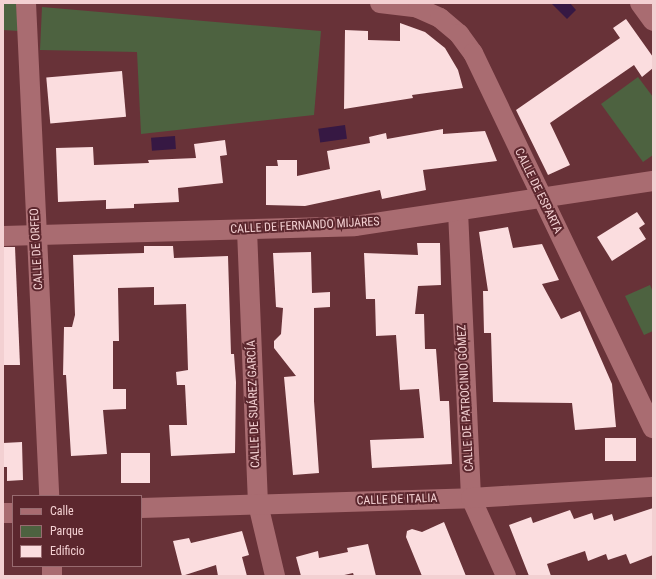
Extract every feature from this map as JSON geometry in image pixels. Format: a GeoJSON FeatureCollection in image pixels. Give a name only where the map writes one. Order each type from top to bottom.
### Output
{"type":"FeatureCollection","features":[{"type":"Feature","properties":{"kind":"street","name":"CALLE DE ORFEO"},"geometry":{"type":"LineString","coordinates":[[26,3],[48,495]]}},
{"type":"Feature","properties":{"kind":"street","name":"CALLE DE ESPARTA"},"geometry":{"type":"LineString","coordinates":[[380,3],[418,8],[440,18],[459,34],[473,53],[541,198],[653,428]]}},
{"type":"Feature","properties":{"kind":"street"},"geometry":{"type":"LineString","coordinates":[[640,3],[653,21]]}},
{"type":"Feature","properties":{"kind":"street","name":"CALLE DE FERNANDO MIJARES"},"geometry":{"type":"LineString","coordinates":[[3,236],[355,226],[653,181]]}},
{"type":"Feature","properties":{"kind":"street","name":"CALLE DE PATROCINIO GÓMEZ"},"geometry":{"type":"LineString","coordinates":[[458,211],[471,498],[506,576]]}},
{"type":"Feature","properties":{"kind":"street","name":"CALLE DE SUÁREZ GARCÍA"},"geometry":{"type":"LineString","coordinates":[[247,230],[258,504],[275,576]]}},
{"type":"Feature","properties":{"kind":"street","name":"CALLE DE ITALIA"},"geometry":{"type":"LineString","coordinates":[[142,508],[471,498],[653,486]]}},
{"type":"Feature","properties":{"kind":"green space"},"geometry":{"type":"Polygon","coordinates":[[[3,3],[16,3],[19,31],[3,30],[3,3]]]}},
{"type":"Feature","properties":{"kind":"green space"},"geometry":{"type":"Polygon","coordinates":[[[42,7],[321,31],[314,115],[141,134],[137,52],[40,50],[42,7]]]}},
{"type":"Feature","properties":{"kind":"green space"},"geometry":{"type":"Polygon","coordinates":[[[638,77],[653,97],[653,155],[643,162],[601,104],[638,77]]]}},
{"type":"Feature","properties":{"kind":"green space"},"geometry":{"type":"Polygon","coordinates":[[[650,285],[653,292],[653,331],[644,335],[625,296],[650,285]]]}},
{"type":"Feature","properties":{"kind":"shaded area"},"geometry":{"type":"Polygon","coordinates":[[[570,3],[576,10],[567,19],[552,4],[570,3]]]}},
{"type":"Feature","properties":{"kind":"shaded area"},"geometry":{"type":"Polygon","coordinates":[[[345,125],[347,139],[320,143],[318,129],[345,125]]]}},
{"type":"Feature","properties":{"kind":"shaded area"},"geometry":{"type":"Polygon","coordinates":[[[175,136],[176,149],[152,151],[151,138],[175,136]]]}},
{"type":"Feature","properties":{"kind":"building"},"geometry":{"type":"Polygon","coordinates":[[[626,19],[653,57],[653,68],[642,77],[634,65],[550,123],[570,165],[548,175],[516,110],[620,38],[613,28],[626,19]]]}},
{"type":"Feature","properties":{"kind":"building"},"geometry":{"type":"Polygon","coordinates":[[[400,23],[425,32],[445,48],[458,70],[463,88],[412,95],[413,98],[344,109],[345,30],[368,31],[368,40],[400,41],[400,23]]]}},
{"type":"Feature","properties":{"kind":"building"},"geometry":{"type":"Polygon","coordinates":[[[122,71],[126,117],[50,123],[46,78],[122,71]]]}},
{"type":"Feature","properties":{"kind":"building"},"geometry":{"type":"Polygon","coordinates":[[[443,129],[443,134],[485,131],[497,161],[423,170],[426,190],[382,199],[380,190],[305,206],[266,205],[266,166],[278,166],[277,160],[297,160],[297,176],[330,169],[327,151],[370,143],[369,137],[386,133],[387,139],[443,129]]]}},
{"type":"Feature","properties":{"kind":"building"},"geometry":{"type":"Polygon","coordinates":[[[225,140],[227,155],[220,156],[223,183],[178,188],[179,202],[134,204],[134,208],[106,209],[106,200],[58,202],[56,148],[93,147],[94,165],[149,163],[148,160],[196,158],[194,144],[225,140]]]}},
{"type":"Feature","properties":{"kind":"building"},"geometry":{"type":"Polygon","coordinates":[[[637,212],[645,224],[639,228],[646,239],[612,261],[597,237],[637,212]]]}},
{"type":"Feature","properties":{"kind":"building"},"geometry":{"type":"Polygon","coordinates":[[[508,227],[513,248],[542,244],[559,280],[542,284],[561,319],[580,311],[612,384],[616,427],[575,430],[572,403],[493,402],[491,333],[484,333],[483,291],[488,291],[479,232],[508,227]]]}},
{"type":"Feature","properties":{"kind":"building"},"geometry":{"type":"Polygon","coordinates":[[[417,243],[440,243],[441,285],[418,286],[415,314],[424,314],[425,349],[436,349],[440,401],[449,401],[452,464],[372,468],[370,440],[424,438],[419,389],[400,390],[396,335],[376,336],[375,299],[366,299],[364,253],[418,255],[417,243]]]}},
{"type":"Feature","properties":{"kind":"building"},"geometry":{"type":"Polygon","coordinates":[[[144,246],[173,246],[174,258],[228,256],[231,354],[234,354],[236,382],[235,453],[171,456],[169,425],[187,425],[185,385],[177,385],[176,372],[188,370],[186,304],[154,305],[154,287],[118,288],[119,341],[113,341],[113,389],[126,389],[126,409],[103,410],[107,454],[71,456],[66,375],[63,375],[64,327],[72,327],[75,315],[73,255],[144,253],[144,246]]]}},
{"type":"Feature","properties":{"kind":"building"},"geometry":{"type":"Polygon","coordinates":[[[3,247],[15,247],[20,365],[3,365],[3,247]]]}},
{"type":"Feature","properties":{"kind":"building"},"geometry":{"type":"Polygon","coordinates":[[[311,252],[312,293],[330,292],[330,307],[314,308],[314,401],[319,473],[293,475],[284,377],[296,376],[274,348],[274,341],[281,334],[283,308],[276,307],[273,253],[311,252]]]}},
{"type":"Feature","properties":{"kind":"building"},"geometry":{"type":"Polygon","coordinates":[[[605,438],[636,438],[636,461],[605,461],[605,438]]]}},
{"type":"Feature","properties":{"kind":"building"},"geometry":{"type":"Polygon","coordinates":[[[22,442],[23,480],[7,481],[7,467],[3,467],[3,443],[22,442]]]}},
{"type":"Feature","properties":{"kind":"building"},"geometry":{"type":"Polygon","coordinates":[[[121,453],[150,453],[150,483],[121,483],[121,453]]]}},
{"type":"Feature","properties":{"kind":"building"},"geometry":{"type":"Polygon","coordinates":[[[653,508],[653,555],[630,564],[626,554],[608,560],[606,554],[588,561],[585,551],[547,564],[551,576],[529,576],[509,525],[531,517],[533,523],[570,510],[574,519],[592,513],[594,520],[612,514],[614,521],[653,508]]]}},
{"type":"Feature","properties":{"kind":"building"},"geometry":{"type":"Polygon","coordinates":[[[444,522],[466,576],[422,576],[406,537],[407,531],[412,529],[422,532],[444,522]]]}},
{"type":"Feature","properties":{"kind":"building"},"geometry":{"type":"Polygon","coordinates":[[[242,531],[249,555],[242,557],[247,576],[218,576],[216,565],[182,576],[173,541],[189,538],[191,543],[242,531]]]}},
{"type":"Feature","properties":{"kind":"building"},"geometry":{"type":"Polygon","coordinates":[[[368,544],[376,576],[354,576],[353,573],[340,576],[301,576],[296,557],[318,551],[319,558],[348,552],[347,548],[368,544]]]}}]}
